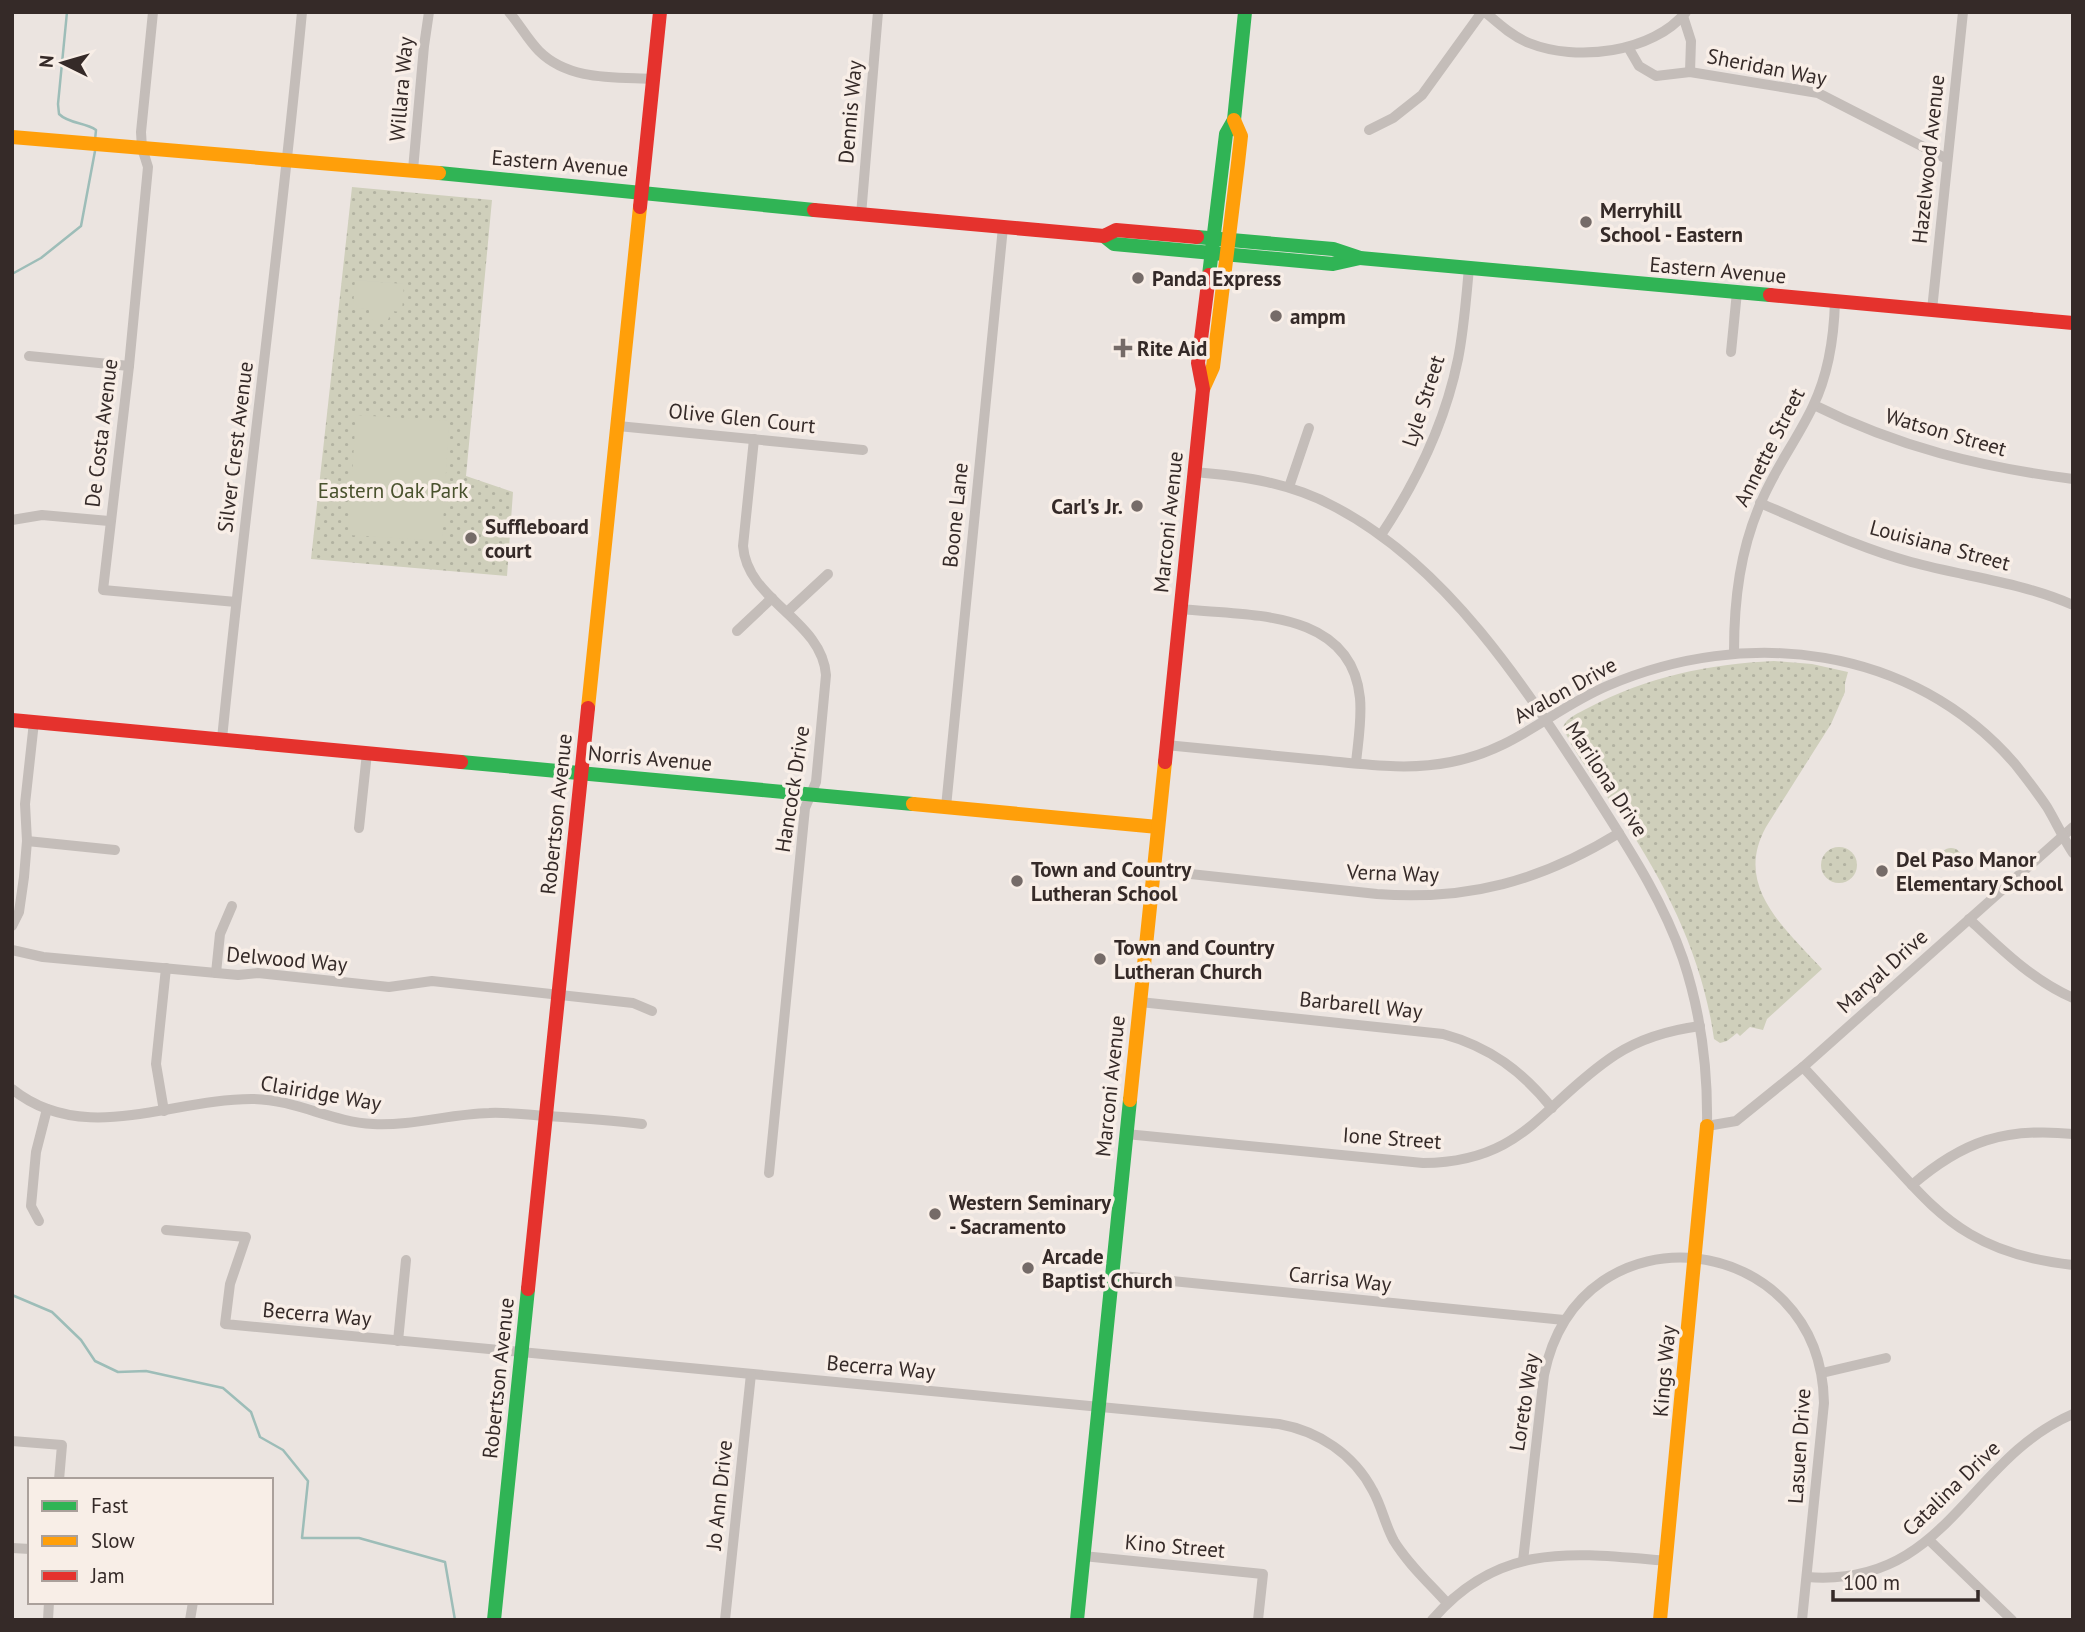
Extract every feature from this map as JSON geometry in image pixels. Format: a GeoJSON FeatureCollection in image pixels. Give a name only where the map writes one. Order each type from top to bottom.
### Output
{"type":"FeatureCollection","features":[{"type":"Feature","properties":{"kind":"main road","name":"Robertson Avenue"},"geometry":{"type":"LineString","coordinates":[[495,1620],[660,12]]}},
{"type":"Feature","properties":{"kind":"main road","name":"Marconi Avenue"},"geometry":{"type":"LineString","coordinates":[[1077,1620],[1203,389],[1198,363],[1226,134],[1234,120],[1245,12]]}},
{"type":"Feature","properties":{"kind":"main road","name":"Marconi Avenue"},"geometry":{"type":"LineString","coordinates":[[1203,389],[1213,367],[1241,136],[1234,120]]}},
{"type":"Feature","properties":{"kind":"main road","name":"Eastern Avenue"},"geometry":{"type":"LineString","coordinates":[[12,137],[413,170],[861,215],[1104,236],[1116,229],[1212,246],[1333,249],[1360,258],[2073,323]]}},
{"type":"Feature","properties":{"kind":"main road","name":"Norris Avenue"},"geometry":{"type":"LineString","coordinates":[[12,720],[1158,827]]}},
{"type":"Feature","properties":{"kind":"main road","name":"Kings Way"},"geometry":{"type":"LineString","coordinates":[[1660,1620],[1707,1126]]}},
{"type":"Feature","properties":{"kind":"street","name":"De Costa Avenue"},"geometry":{"type":"LineString","coordinates":[[153,12],[141,132],[142,148],[148,167],[129,366],[103,590],[236,602]]}},
{"type":"Feature","properties":{"kind":"street","name":"Silver Crest Avenue"},"geometry":{"type":"LineString","coordinates":[[222,739],[289,160],[303,12]]}},
{"type":"Feature","properties":{"kind":"street","name":"Willara Way"},"geometry":{"type":"LineString","coordinates":[[413,170],[429,12]]}},
{"type":"Feature","properties":{"kind":"street"},"geometry":{"type":"LineString","coordinates":[[509,12],[540,52],[566,69],[594,76],[653,79]]}},
{"type":"Feature","properties":{"kind":"street","name":"Dennis Way"},"geometry":{"type":"LineString","coordinates":[[861,215],[878,12]]}},
{"type":"Feature","properties":{"kind":"street"},"geometry":{"type":"LineString","coordinates":[[1370,130],[1411,105],[1432,83],[1483,12]]}},
{"type":"Feature","properties":{"kind":"street","name":"Sheridan Way"},"geometry":{"type":"LineString","coordinates":[[1483,12],[1514,35],[1546,49],[1577,52],[1628,47],[1657,36],[1684,14],[1691,41],[1690,72]]}},
{"type":"Feature","properties":{"kind":"street","name":"Hazelwood Avenue"},"geometry":{"type":"LineString","coordinates":[[1932,310],[1963,12]]}},
{"type":"Feature","properties":{"kind":"street","name":"Sheridan Way"},"geometry":{"type":"LineString","coordinates":[[1628,47],[1635,61],[1650,74],[1663,76],[1690,72],[1818,93],[1947,159]]}},
{"type":"Feature","properties":{"kind":"street","name":"Boone Lane"},"geometry":{"type":"LineString","coordinates":[[946,807],[1003,227]]}},
{"type":"Feature","properties":{"kind":"street","name":"Lyle Street"},"geometry":{"type":"LineString","coordinates":[[1381,536],[1415,481],[1440,421],[1458,359],[1469,268]]}},
{"type":"Feature","properties":{"kind":"street"},"geometry":{"type":"LineString","coordinates":[[1731,352],[1737,292]]}},
{"type":"Feature","properties":{"kind":"street","name":"Annette Street"},"geometry":{"type":"LineString","coordinates":[[1734,652],[1734,619],[1740,573],[1751,527],[1760,503],[1814,405],[1832,345],[1835,301]]}},
{"type":"Feature","properties":{"kind":"street"},"geometry":{"type":"LineString","coordinates":[[29,356],[129,366]]}},
{"type":"Feature","properties":{"kind":"street","name":"Watson Street"},"geometry":{"type":"LineString","coordinates":[[1814,405],[1876,433],[1942,455],[1987,466],[2073,479]]}},
{"type":"Feature","properties":{"kind":"street","name":"Olive Glen Court"},"geometry":{"type":"LineString","coordinates":[[618,426],[863,450]]}},
{"type":"Feature","properties":{"kind":"street"},"geometry":{"type":"LineString","coordinates":[[1289,487],[1309,428]]}},
{"type":"Feature","properties":{"kind":"street","name":"Hancock Drive"},"geometry":{"type":"LineString","coordinates":[[754,439],[744,552],[751,572],[816,644],[826,668],[816,782],[805,808],[769,1173]]}},
{"type":"Feature","properties":{"kind":"street","name":"Marilona Drive"},"geometry":{"type":"LineString","coordinates":[[1194,472],[1249,477],[1289,487],[1336,507],[1381,536],[1429,577],[1468,619],[1521,684],[1651,885],[1675,937],[1693,991],[1700,1026],[1707,1079],[1707,1126]]}},
{"type":"Feature","properties":{"kind":"street","name":"Louisiana Street"},"geometry":{"type":"LineString","coordinates":[[1760,503],[1871,549],[1949,572],[2027,588],[2073,606]]}},
{"type":"Feature","properties":{"kind":"street"},"geometry":{"type":"LineString","coordinates":[[12,520],[41,515],[109,521]]}},
{"type":"Feature","properties":{"kind":"street"},"geometry":{"type":"LineString","coordinates":[[787,612],[828,575]]}},
{"type":"Feature","properties":{"kind":"street"},"geometry":{"type":"LineString","coordinates":[[737,631],[772,598]]}},
{"type":"Feature","properties":{"kind":"street"},"geometry":{"type":"LineString","coordinates":[[1180,609],[1288,620],[1309,627],[1329,639],[1348,662],[1357,683],[1360,709],[1356,763]]}},
{"type":"Feature","properties":{"kind":"street","name":"Avalon Drive"},"geometry":{"type":"LineString","coordinates":[[1166,745],[1401,767],[1452,762],[1501,747],[1581,699],[1633,675],[1683,660],[1734,652],[1788,652],[1852,663],[1880,673],[1924,693],[1966,719],[1999,747],[2035,789],[2073,853]]}},
{"type":"Feature","properties":{"kind":"street"},"geometry":{"type":"LineString","coordinates":[[12,926],[19,912],[27,841],[25,804],[34,722]]}},
{"type":"Feature","properties":{"kind":"street"},"geometry":{"type":"LineString","coordinates":[[359,828],[367,753]]}},
{"type":"Feature","properties":{"kind":"street","name":"Maryal Drive"},"geometry":{"type":"LineString","coordinates":[[1707,1126],[1736,1121],[1803,1067],[2073,827]]}},
{"type":"Feature","properties":{"kind":"street","name":"Verna Way"},"geometry":{"type":"LineString","coordinates":[[1153,870],[1377,894],[1452,894],[1509,884],[1545,872],[1619,833]]}},
{"type":"Feature","properties":{"kind":"street"},"geometry":{"type":"LineString","coordinates":[[27,841],[115,850]]}},
{"type":"Feature","properties":{"kind":"street"},"geometry":{"type":"LineString","coordinates":[[216,973],[220,934],[232,906]]}},
{"type":"Feature","properties":{"kind":"street"},"geometry":{"type":"LineString","coordinates":[[1969,919],[2040,981],[2073,998]]}},
{"type":"Feature","properties":{"kind":"street","name":"Delwood Way"},"geometry":{"type":"LineString","coordinates":[[12,950],[43,957],[216,973],[258,973],[389,987],[432,981],[633,1003],[652,1011]]}},
{"type":"Feature","properties":{"kind":"street"},"geometry":{"type":"LineString","coordinates":[[164,1111],[156,1064],[166,968]]}},
{"type":"Feature","properties":{"kind":"street","name":"Barbarell Way"},"geometry":{"type":"LineString","coordinates":[[1140,1002],[1443,1034],[1477,1045],[1509,1064],[1536,1088],[1552,1108]]}},
{"type":"Feature","properties":{"kind":"street","name":"Ione Street"},"geometry":{"type":"LineString","coordinates":[[1126,1134],[1440,1163],[1465,1159],[1490,1152],[1523,1133],[1589,1075],[1630,1046],[1664,1032],[1700,1026]]}},
{"type":"Feature","properties":{"kind":"street"},"geometry":{"type":"LineString","coordinates":[[1803,1067],[1912,1185],[1951,1222],[1991,1245],[2034,1259],[2073,1265]]}},
{"type":"Feature","properties":{"kind":"street","name":"Clairidge Way"},"geometry":{"type":"LineString","coordinates":[[12,1088],[47,1109],[92,1118],[164,1111],[202,1103],[256,1100],[293,1104],[358,1123],[404,1123],[488,1113],[642,1124]]}},
{"type":"Feature","properties":{"kind":"street"},"geometry":{"type":"LineString","coordinates":[[39,1221],[30,1206],[36,1152],[47,1109]]}},
{"type":"Feature","properties":{"kind":"street"},"geometry":{"type":"LineString","coordinates":[[1912,1185],[1945,1158],[1977,1142],[2028,1132],[2073,1134]]}},
{"type":"Feature","properties":{"kind":"street","name":"Becerra Way"},"geometry":{"type":"LineString","coordinates":[[166,1230],[246,1237],[230,1284],[225,1324],[1279,1424],[1304,1430],[1328,1442],[1354,1463],[1367,1479],[1401,1552],[1447,1603]]}},
{"type":"Feature","properties":{"kind":"street","name":"Loreto Way"},"geometry":{"type":"LineString","coordinates":[[1522,1561],[1544,1375],[1551,1346],[1564,1321],[1595,1286],[1629,1266],[1653,1259],[1695,1260]]}},
{"type":"Feature","properties":{"kind":"street"},"geometry":{"type":"LineString","coordinates":[[398,1341],[406,1260]]}},
{"type":"Feature","properties":{"kind":"street","name":"Lasuen Drive"},"geometry":{"type":"LineString","coordinates":[[1695,1260],[1718,1263],[1742,1272],[1781,1297],[1807,1331],[1822,1373],[1824,1403],[1802,1620]]}},
{"type":"Feature","properties":{"kind":"street","name":"Carrisa Way"},"geometry":{"type":"LineString","coordinates":[[1112,1275],[1564,1321]]}},
{"type":"Feature","properties":{"kind":"street"},"geometry":{"type":"LineString","coordinates":[[1822,1373],[1886,1358]]}},
{"type":"Feature","properties":{"kind":"street","name":"Jo Ann Drive"},"geometry":{"type":"LineString","coordinates":[[725,1620],[751,1374]]}},
{"type":"Feature","properties":{"kind":"street","name":"Catalina Drive"},"geometry":{"type":"LineString","coordinates":[[1807,1577],[1835,1578],[1875,1571],[1904,1558],[1929,1540],[2029,1438],[2073,1414]]}},
{"type":"Feature","properties":{"kind":"street"},"geometry":{"type":"LineString","coordinates":[[12,1441],[62,1445],[59,1478]]}},
{"type":"Feature","properties":{"kind":"street"},"geometry":{"type":"LineString","coordinates":[[1929,1540],[2012,1620]]}},
{"type":"Feature","properties":{"kind":"street"},"geometry":{"type":"LineString","coordinates":[[1432,1620],[1447,1603],[1481,1578],[1522,1561],[1559,1554],[1585,1554],[1667,1561]]}},
{"type":"Feature","properties":{"kind":"street","name":"Kino Street"},"geometry":{"type":"LineString","coordinates":[[1083,1556],[1263,1574],[1258,1620]]}},
{"type":"Feature","properties":{"kind":"green space","name":"Eastern Oak Park"},"geometry":{"type":"Polygon","coordinates":[[[352,187],[492,200],[466,476],[513,492],[507,576],[311,559],[352,187]]]}},
{"type":"Feature","properties":{"kind":"green space"},"geometry":{"type":"Polygon","coordinates":[[[355,280],[404,284],[402,312],[391,311],[388,320],[378,323],[370,318],[369,309],[353,308],[355,280]]]}},
{"type":"Feature","properties":{"kind":"green space"},"geometry":{"type":"Polygon","coordinates":[[[356,415],[449,421],[442,541],[348,535],[356,415]]]}},
{"type":"Feature","properties":{"kind":"green space"},"geometry":{"type":"Polygon","coordinates":[[[1774,661],[1812,664],[1848,672],[1845,692],[1831,724],[1766,827],[1757,849],[1759,887],[1768,905],[1779,922],[1822,969],[1767,1019],[1763,1030],[1750,1027],[1740,1036],[1737,1033],[1720,1043],[1714,1039],[1701,981],[1669,898],[1640,846],[1583,763],[1563,727],[1570,718],[1588,708],[1655,680],[1726,665],[1774,661]]]}},
{"type":"Feature","properties":{"kind":"green space"},"geometry":{"type":"Polygon","coordinates":[[[1839,847],[1851,853],[1857,865],[1851,877],[1839,883],[1827,877],[1821,865],[1827,853],[1839,847]]]}},
{"type":"Feature","properties":{"kind":"green space"},"geometry":{"type":"Polygon","coordinates":[[[1951,848],[1959,851],[1962,859],[1959,867],[1951,870],[1943,867],[1940,859],[1943,851],[1951,848]]]}},
{"type":"Feature","properties":{"kind":"waterway"},"geometry":{"type":"LineString","coordinates":[[67,12],[59,114],[67,120],[96,130],[95,140]]}},
{"type":"Feature","properties":{"kind":"waterway"},"geometry":{"type":"LineString","coordinates":[[12,274],[41,258],[81,226],[95,151]]}},
{"type":"Feature","properties":{"kind":"waterway"},"geometry":{"type":"LineString","coordinates":[[12,1295],[52,1312],[81,1340],[95,1361],[118,1372],[146,1371],[223,1388],[251,1412],[260,1437],[283,1450],[308,1481],[302,1538],[359,1538],[445,1562],[455,1620]]}},
{"type":"Feature","properties":{"kind":"traffic: fast"},"geometry":{"type":"LineString","coordinates":[[1209,275],[1226,134],[1234,120],[1245,12]]}},
{"type":"Feature","properties":{"kind":"traffic: fast"},"geometry":{"type":"LineString","coordinates":[[439,173],[814,210]]}},
{"type":"Feature","properties":{"kind":"traffic: fast"},"geometry":{"type":"LineString","coordinates":[[1104,236],[1114,244],[1333,264],[1360,258]]}},
{"type":"Feature","properties":{"kind":"traffic: fast"},"geometry":{"type":"LineString","coordinates":[[1197,237],[1333,249],[1360,258],[1770,295]]}},
{"type":"Feature","properties":{"kind":"traffic: fast"},"geometry":{"type":"LineString","coordinates":[[461,762],[913,804]]}},
{"type":"Feature","properties":{"kind":"traffic: fast"},"geometry":{"type":"LineString","coordinates":[[1077,1620],[1130,1100]]}},
{"type":"Feature","properties":{"kind":"traffic: fast"},"geometry":{"type":"LineString","coordinates":[[494,1620],[528,1289]]}},
{"type":"Feature","properties":{"kind":"traffic: slow"},"geometry":{"type":"LineString","coordinates":[[1203,389],[1213,367],[1238,163],[1241,136],[1234,120]]}},
{"type":"Feature","properties":{"kind":"traffic: slow"},"geometry":{"type":"LineString","coordinates":[[12,137],[439,173]]}},
{"type":"Feature","properties":{"kind":"traffic: slow"},"geometry":{"type":"LineString","coordinates":[[588,708],[640,207]]}},
{"type":"Feature","properties":{"kind":"traffic: slow"},"geometry":{"type":"LineString","coordinates":[[1130,1100],[1165,762]]}},
{"type":"Feature","properties":{"kind":"traffic: slow"},"geometry":{"type":"LineString","coordinates":[[913,804],[1158,827]]}},
{"type":"Feature","properties":{"kind":"traffic: slow"},"geometry":{"type":"LineString","coordinates":[[1660,1620],[1707,1126]]}},
{"type":"Feature","properties":{"kind":"traffic: jam"},"geometry":{"type":"LineString","coordinates":[[640,207],[660,12]]}},
{"type":"Feature","properties":{"kind":"traffic: jam"},"geometry":{"type":"LineString","coordinates":[[814,210],[1104,236],[1116,230],[1197,237]]}},
{"type":"Feature","properties":{"kind":"traffic: jam"},"geometry":{"type":"LineString","coordinates":[[1165,762],[1203,389],[1198,363],[1209,275]]}},
{"type":"Feature","properties":{"kind":"traffic: jam"},"geometry":{"type":"LineString","coordinates":[[1770,295],[2073,323]]}},
{"type":"Feature","properties":{"kind":"traffic: jam"},"geometry":{"type":"LineString","coordinates":[[528,1289],[588,708]]}},
{"type":"Feature","properties":{"kind":"traffic: jam"},"geometry":{"type":"LineString","coordinates":[[12,720],[461,762]]}},
{"type":"Feature","properties":{"kind":"place","name":"Merryhill School - Eastern"},"geometry":{"type":"Point","coordinates":[1586,222]}},
{"type":"Feature","properties":{"kind":"place","name":"Panda Express"},"geometry":{"type":"Point","coordinates":[1138,278]}},
{"type":"Feature","properties":{"kind":"place","name":"ampm"},"geometry":{"type":"Point","coordinates":[1276,316]}},
{"type":"Feature","properties":{"kind":"place","name":"Rite Aid"},"geometry":{"type":"Point","coordinates":[1123,348]}},
{"type":"Feature","properties":{"kind":"place","name":"Carl's Jr."},"geometry":{"type":"Point","coordinates":[1137,506]}},
{"type":"Feature","properties":{"kind":"place","name":"Suffleboard court"},"geometry":{"type":"Point","coordinates":[471,538]}},
{"type":"Feature","properties":{"kind":"place","name":"Del Paso Manor Elementary School"},"geometry":{"type":"Point","coordinates":[1882,871]}},
{"type":"Feature","properties":{"kind":"place","name":"Town and Country Lutheran School"},"geometry":{"type":"Point","coordinates":[1017,881]}},
{"type":"Feature","properties":{"kind":"place","name":"Town and Country Lutheran Church"},"geometry":{"type":"Point","coordinates":[1100,959]}},
{"type":"Feature","properties":{"kind":"place","name":"Western Seminary - Sacramento"},"geometry":{"type":"Point","coordinates":[935,1214]}},
{"type":"Feature","properties":{"kind":"place","name":"Arcade Baptist Church"},"geometry":{"type":"Point","coordinates":[1028,1268]}}]}
